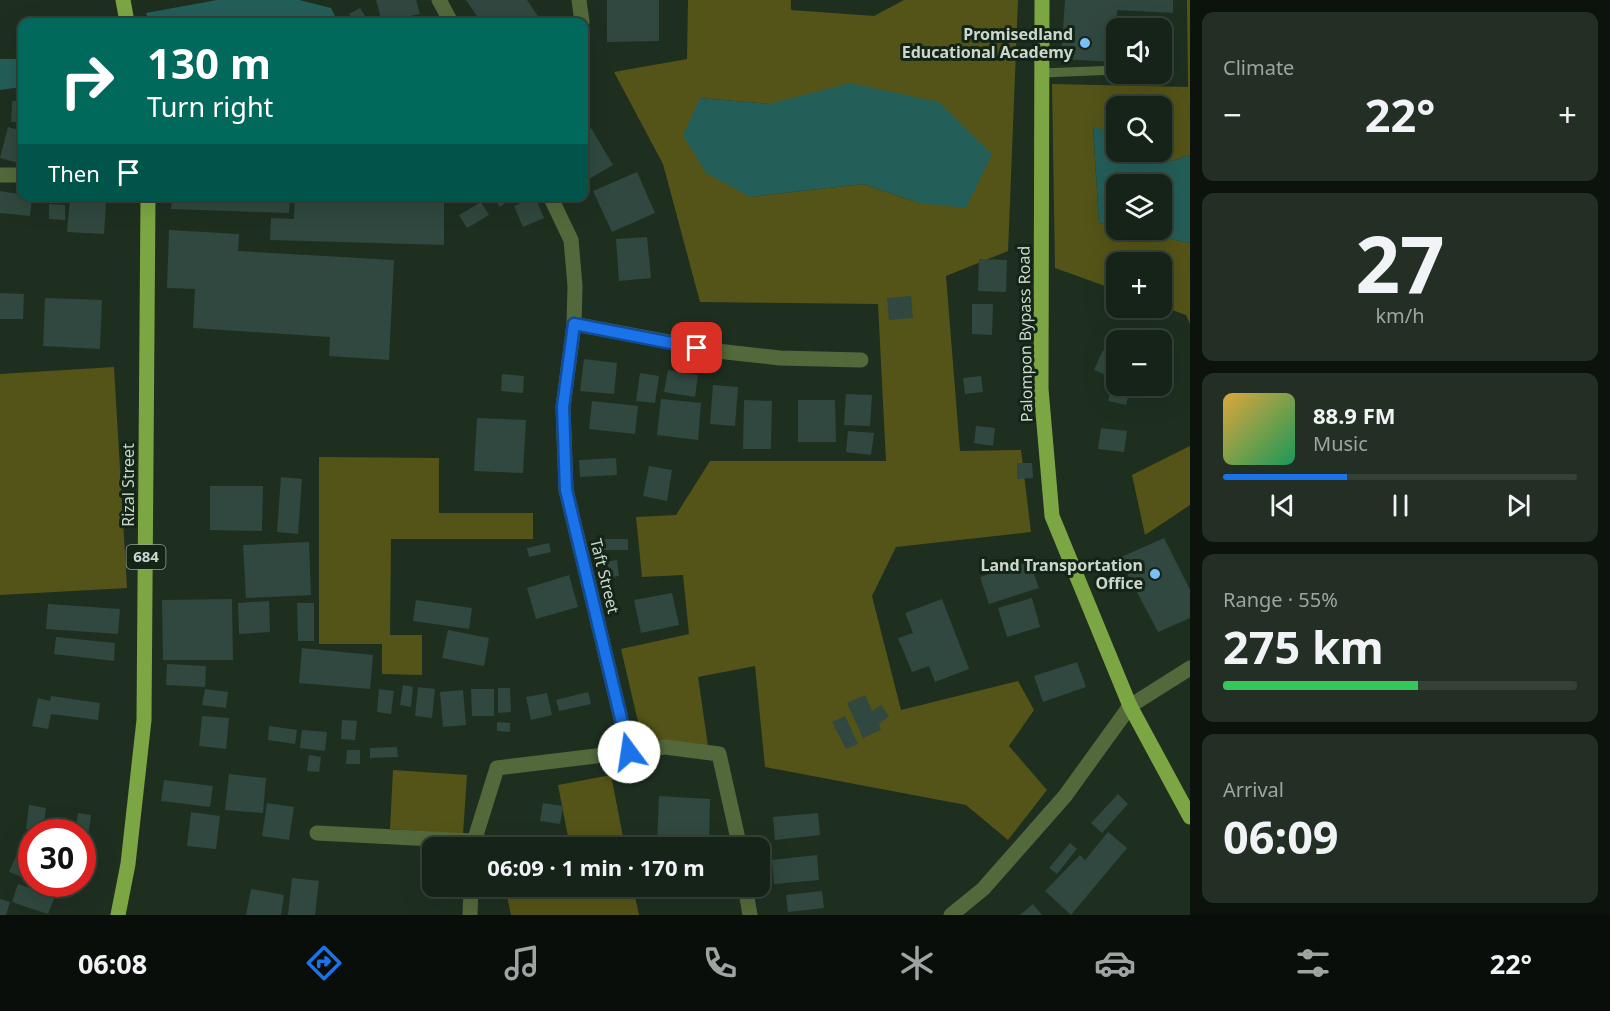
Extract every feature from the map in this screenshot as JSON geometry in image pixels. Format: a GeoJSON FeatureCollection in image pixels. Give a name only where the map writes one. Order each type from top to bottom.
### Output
{"type":"FeatureCollection","features":[{"type":"Feature","properties":{"kind":"main road"},"geometry":{"type":"LineString","coordinates":[[123,0],[127,18]]}},
{"type":"Feature","properties":{"kind":"main road","name":"Palompon Bypass Road"},"geometry":{"type":"LineString","coordinates":[[1042,0],[1041,389],[1052,516],[1130,706],[1190,817]]}},
{"type":"Feature","properties":{"kind":"main road","name":"Rizal Street"},"geometry":{"type":"LineString","coordinates":[[118,915],[128,864],[144,720],[148,201]]}},
{"type":"Feature","properties":{"kind":"street"},"geometry":{"type":"LineString","coordinates":[[439,0],[449,18]]}},
{"type":"Feature","properties":{"kind":"street"},"geometry":{"type":"LineString","coordinates":[[579,0],[581,18]]}},
{"type":"Feature","properties":{"kind":"street"},"geometry":{"type":"LineString","coordinates":[[0,175],[18,175]]}},
{"type":"Feature","properties":{"kind":"street","name":"Taft Street"},"geometry":{"type":"LineString","coordinates":[[552,201],[571,240],[575,286],[574,324],[563,407],[566,490],[629,752]]}},
{"type":"Feature","properties":{"kind":"street"},"geometry":{"type":"LineString","coordinates":[[574,324],[717,351],[780,358],[861,360]]}},
{"type":"Feature","properties":{"kind":"street"},"geometry":{"type":"LineString","coordinates":[[951,915],[983,889],[1065,796],[1130,706],[1190,668]]}},
{"type":"Feature","properties":{"kind":"street"},"geometry":{"type":"LineString","coordinates":[[474,837],[497,768],[665,747],[719,754],[738,837]]}},
{"type":"Feature","properties":{"kind":"street"},"geometry":{"type":"LineString","coordinates":[[317,833],[422,840]]}},
{"type":"Feature","properties":{"kind":"street"},"geometry":{"type":"LineString","coordinates":[[470,915],[471,897]]}},
{"type":"Feature","properties":{"kind":"street"},"geometry":{"type":"LineString","coordinates":[[748,897],[750,915]]}},
{"type":"Feature","properties":{"kind":"lane"},"geometry":{"type":"LineString","coordinates":[[1042,73],[1106,70]]}},
{"type":"Feature","properties":{"kind":"shaded area"},"geometry":{"type":"Polygon","coordinates":[[[688,0],[791,0],[791,10],[874,16],[904,0],[1018,0],[1008,251],[946,276],[960,451],[1021,450],[1031,532],[896,547],[872,596],[901,710],[1018,681],[1034,710],[1009,746],[1047,790],[1008,840],[966,805],[765,767],[755,666],[698,677],[708,746],[643,743],[621,649],[689,634],[683,575],[642,577],[636,517],[676,515],[710,461],[886,461],[878,304],[700,302],[663,164],[614,72],[687,59],[688,0]],[[700,98],[750,197],[863,184],[919,203],[769,104],[700,98]]]}},
{"type":"Feature","properties":{"kind":"shaded area"},"geometry":{"type":"Polygon","coordinates":[[[1187,0],[1190,0],[1190,155],[1172,161],[1172,96],[1106,96],[1106,130],[1093,128],[1099,223],[1106,225],[1106,240],[1172,239],[1190,243],[1190,324],[1186,315],[1172,310],[1172,252],[1106,252],[1106,286],[1055,268],[1052,84],[1188,87],[1187,0]]]}},
{"type":"Feature","properties":{"kind":"shaded area"},"geometry":{"type":"Polygon","coordinates":[[[114,367],[127,588],[0,595],[0,374],[114,367]]]}},
{"type":"Feature","properties":{"kind":"shaded area"},"geometry":{"type":"Polygon","coordinates":[[[1190,446],[1190,505],[1145,535],[1132,475],[1190,446]]]}},
{"type":"Feature","properties":{"kind":"shaded area"},"geometry":{"type":"Polygon","coordinates":[[[319,457],[439,458],[439,513],[533,513],[533,539],[391,539],[390,635],[422,635],[422,675],[382,674],[382,644],[319,644],[319,457]]]}},
{"type":"Feature","properties":{"kind":"shaded area"},"geometry":{"type":"Polygon","coordinates":[[[393,770],[467,775],[463,834],[390,829],[393,770]]]}},
{"type":"Feature","properties":{"kind":"shaded area"},"geometry":{"type":"Polygon","coordinates":[[[611,775],[623,837],[568,837],[558,785],[611,775]]]}},
{"type":"Feature","properties":{"kind":"shaded area"},"geometry":{"type":"Polygon","coordinates":[[[507,897],[635,897],[639,915],[511,915],[507,897]]]}},
{"type":"Feature","properties":{"kind":"water"},"geometry":{"type":"Polygon","coordinates":[[[217,0],[299,0],[331,8],[336,18],[148,18],[146,13],[217,0]]]}},
{"type":"Feature","properties":{"kind":"water"},"geometry":{"type":"Polygon","coordinates":[[[0,59],[18,59],[18,88],[0,90],[0,59]]]}},
{"type":"Feature","properties":{"kind":"water"},"geometry":{"type":"Polygon","coordinates":[[[850,83],[939,102],[992,154],[966,208],[919,203],[863,184],[750,197],[706,173],[683,135],[700,98],[769,104],[850,83]]]}},
{"type":"Feature","properties":{"kind":"water"},"geometry":{"type":"Polygon","coordinates":[[[1093,127],[1106,130],[1106,162],[1172,162],[1190,155],[1190,243],[1172,239],[1172,174],[1106,174],[1106,225],[1099,223],[1093,127]]]}},
{"type":"Feature","properties":{"kind":"building"},"geometry":{"type":"Polygon","coordinates":[[[376,0],[416,0],[420,14],[401,18],[381,18],[376,0]]]}},
{"type":"Feature","properties":{"kind":"building"},"geometry":{"type":"Polygon","coordinates":[[[466,0],[527,0],[539,18],[474,18],[477,16],[466,0]]]}},
{"type":"Feature","properties":{"kind":"building"},"geometry":{"type":"Polygon","coordinates":[[[607,0],[659,0],[659,41],[607,42],[607,0]]]}},
{"type":"Feature","properties":{"kind":"building"},"geometry":{"type":"Polygon","coordinates":[[[1065,0],[1173,0],[1173,13],[1117,10],[1117,18],[1106,18],[1106,62],[1061,59],[1065,0]]]}},
{"type":"Feature","properties":{"kind":"building"},"geometry":{"type":"Polygon","coordinates":[[[360,8],[366,18],[352,18],[349,14],[360,8]]]}},
{"type":"Feature","properties":{"kind":"building"},"geometry":{"type":"Polygon","coordinates":[[[12,101],[18,101],[18,122],[11,122],[12,101]]]}},
{"type":"Feature","properties":{"kind":"building"},"geometry":{"type":"Polygon","coordinates":[[[1172,104],[1174,104],[1172,120],[1172,104]]]}},
{"type":"Feature","properties":{"kind":"building"},"geometry":{"type":"Polygon","coordinates":[[[8,127],[18,130],[18,163],[0,158],[8,127]]]}},
{"type":"Feature","properties":{"kind":"building"},"geometry":{"type":"Polygon","coordinates":[[[591,128],[613,165],[588,180],[588,130],[591,128]]]}},
{"type":"Feature","properties":{"kind":"building"},"geometry":{"type":"Polygon","coordinates":[[[637,172],[655,213],[612,232],[593,191],[637,172]]]}},
{"type":"Feature","properties":{"kind":"building"},"geometry":{"type":"Polygon","coordinates":[[[0,191],[18,194],[18,201],[32,201],[30,216],[0,213],[0,191]]]}},
{"type":"Feature","properties":{"kind":"building"},"geometry":{"type":"Polygon","coordinates":[[[70,201],[106,203],[104,234],[67,232],[70,201]]]}},
{"type":"Feature","properties":{"kind":"building"},"geometry":{"type":"Polygon","coordinates":[[[172,201],[290,201],[289,213],[171,209],[172,201]]]}},
{"type":"Feature","properties":{"kind":"building"},"geometry":{"type":"Polygon","coordinates":[[[295,201],[444,201],[444,245],[270,240],[271,218],[294,219],[295,201]]]}},
{"type":"Feature","properties":{"kind":"building"},"geometry":{"type":"Polygon","coordinates":[[[496,201],[508,201],[500,207],[496,201]]]}},
{"type":"Feature","properties":{"kind":"building"},"geometry":{"type":"Polygon","coordinates":[[[526,201],[537,201],[544,218],[523,227],[514,206],[526,201]]]}},
{"type":"Feature","properties":{"kind":"building"},"geometry":{"type":"Polygon","coordinates":[[[481,202],[489,215],[467,228],[459,215],[481,202]]]}},
{"type":"Feature","properties":{"kind":"building"},"geometry":{"type":"Polygon","coordinates":[[[49,204],[65,205],[65,220],[49,219],[49,204]]]}},
{"type":"Feature","properties":{"kind":"building"},"geometry":{"type":"Polygon","coordinates":[[[169,230],[239,234],[238,251],[394,260],[389,360],[329,356],[330,337],[193,328],[195,289],[167,288],[169,230]]]}},
{"type":"Feature","properties":{"kind":"building"},"geometry":{"type":"Polygon","coordinates":[[[647,237],[651,278],[619,281],[616,239],[647,237]]]}},
{"type":"Feature","properties":{"kind":"building"},"geometry":{"type":"Polygon","coordinates":[[[979,259],[1007,260],[1006,292],[978,291],[979,259]]]}},
{"type":"Feature","properties":{"kind":"building"},"geometry":{"type":"Polygon","coordinates":[[[0,293],[24,294],[23,319],[0,319],[0,293]]]}},
{"type":"Feature","properties":{"kind":"building"},"geometry":{"type":"Polygon","coordinates":[[[911,296],[913,318],[889,320],[887,298],[911,296]]]}},
{"type":"Feature","properties":{"kind":"building"},"geometry":{"type":"Polygon","coordinates":[[[45,298],[102,300],[100,349],[43,346],[45,298]]]}},
{"type":"Feature","properties":{"kind":"building"},"geometry":{"type":"Polygon","coordinates":[[[972,304],[993,304],[992,335],[972,334],[972,304]]]}},
{"type":"Feature","properties":{"kind":"building"},"geometry":{"type":"Polygon","coordinates":[[[1103,350],[1106,351],[1106,375],[1094,370],[1103,350]]]}},
{"type":"Feature","properties":{"kind":"building"},"geometry":{"type":"Polygon","coordinates":[[[584,359],[617,363],[614,394],[580,391],[584,359]]]}},
{"type":"Feature","properties":{"kind":"building"},"geometry":{"type":"Polygon","coordinates":[[[668,370],[698,375],[695,397],[664,392],[668,370]]]}},
{"type":"Feature","properties":{"kind":"building"},"geometry":{"type":"Polygon","coordinates":[[[640,373],[659,376],[655,403],[636,401],[640,373]]]}},
{"type":"Feature","properties":{"kind":"building"},"geometry":{"type":"Polygon","coordinates":[[[502,374],[524,376],[523,393],[501,391],[502,374]]]}},
{"type":"Feature","properties":{"kind":"building"},"geometry":{"type":"Polygon","coordinates":[[[981,376],[983,392],[965,394],[963,378],[981,376]]]}},
{"type":"Feature","properties":{"kind":"building"},"geometry":{"type":"Polygon","coordinates":[[[713,385],[738,387],[735,426],[710,424],[713,385]]]}},
{"type":"Feature","properties":{"kind":"building"},"geometry":{"type":"Polygon","coordinates":[[[846,394],[872,395],[870,426],[844,425],[846,394]]]}},
{"type":"Feature","properties":{"kind":"building"},"geometry":{"type":"Polygon","coordinates":[[[1109,396],[1128,396],[1126,405],[1108,401],[1109,396]]]}},
{"type":"Feature","properties":{"kind":"building"},"geometry":{"type":"Polygon","coordinates":[[[661,399],[701,403],[698,440],[657,435],[661,399]]]}},
{"type":"Feature","properties":{"kind":"building"},"geometry":{"type":"Polygon","coordinates":[[[744,400],[772,401],[771,449],[743,449],[744,400]]]}},
{"type":"Feature","properties":{"kind":"building"},"geometry":{"type":"Polygon","coordinates":[[[798,400],[835,400],[836,442],[798,442],[798,400]]]}},
{"type":"Feature","properties":{"kind":"building"},"geometry":{"type":"Polygon","coordinates":[[[592,401],[638,406],[635,434],[589,429],[592,401]]]}},
{"type":"Feature","properties":{"kind":"building"},"geometry":{"type":"Polygon","coordinates":[[[477,418],[526,420],[523,473],[474,471],[477,418]]]}},
{"type":"Feature","properties":{"kind":"building"},"geometry":{"type":"Polygon","coordinates":[[[976,426],[995,428],[993,446],[974,443],[976,426]]]}},
{"type":"Feature","properties":{"kind":"building"},"geometry":{"type":"Polygon","coordinates":[[[1101,428],[1127,431],[1124,452],[1098,449],[1101,428]]]}},
{"type":"Feature","properties":{"kind":"building"},"geometry":{"type":"Polygon","coordinates":[[[848,431],[874,433],[871,455],[846,452],[848,431]]]}},
{"type":"Feature","properties":{"kind":"building"},"geometry":{"type":"Polygon","coordinates":[[[616,458],[617,475],[580,477],[579,460],[616,458]]]}},
{"type":"Feature","properties":{"kind":"building"},"geometry":{"type":"Polygon","coordinates":[[[1017,463],[1032,463],[1033,478],[1017,479],[1017,463]]]}},
{"type":"Feature","properties":{"kind":"building"},"geometry":{"type":"Polygon","coordinates":[[[649,466],[672,470],[667,501],[643,496],[649,466]]]}},
{"type":"Feature","properties":{"kind":"building"},"geometry":{"type":"Polygon","coordinates":[[[281,477],[302,479],[298,534],[277,532],[281,477]]]}},
{"type":"Feature","properties":{"kind":"building"},"geometry":{"type":"Polygon","coordinates":[[[210,486],[263,486],[262,531],[210,530],[210,486]]]}},
{"type":"Feature","properties":{"kind":"building","name":"Land Transportation Office"},"geometry":{"type":"Polygon","coordinates":[[[1164,538],[1190,590],[1190,618],[1158,632],[1119,558],[1164,538]]]}},
{"type":"Feature","properties":{"kind":"building"},"geometry":{"type":"Polygon","coordinates":[[[601,539],[628,539],[628,550],[601,550],[601,539]]]}},
{"type":"Feature","properties":{"kind":"building"},"geometry":{"type":"Polygon","coordinates":[[[309,542],[311,595],[246,598],[243,545],[309,542]]]}},
{"type":"Feature","properties":{"kind":"building"},"geometry":{"type":"Polygon","coordinates":[[[549,543],[551,552],[529,557],[527,548],[549,543]]]}},
{"type":"Feature","properties":{"kind":"building"},"geometry":{"type":"Polygon","coordinates":[[[617,560],[619,576],[605,578],[603,562],[617,560]]]}},
{"type":"Feature","properties":{"kind":"building"},"geometry":{"type":"Polygon","coordinates":[[[1029,560],[1039,588],[989,604],[980,577],[1029,560]]]}},
{"type":"Feature","properties":{"kind":"building"},"geometry":{"type":"Polygon","coordinates":[[[569,575],[578,607],[536,619],[527,588],[569,575]]]}},
{"type":"Feature","properties":{"kind":"building"},"geometry":{"type":"Polygon","coordinates":[[[672,593],[679,625],[641,633],[634,600],[672,593]]]}},
{"type":"Feature","properties":{"kind":"building"},"geometry":{"type":"Polygon","coordinates":[[[1032,598],[1040,627],[1007,637],[998,608],[1032,598]]]}},
{"type":"Feature","properties":{"kind":"building"},"geometry":{"type":"Polygon","coordinates":[[[232,599],[233,660],[163,660],[162,600],[232,599]]]}},
{"type":"Feature","properties":{"kind":"building"},"geometry":{"type":"Polygon","coordinates":[[[942,599],[969,669],[935,682],[929,666],[912,672],[898,638],[913,633],[905,613],[942,599]]]}},
{"type":"Feature","properties":{"kind":"building"},"geometry":{"type":"Polygon","coordinates":[[[416,600],[472,608],[469,629],[413,621],[416,600]]]}},
{"type":"Feature","properties":{"kind":"building"},"geometry":{"type":"Polygon","coordinates":[[[269,601],[270,632],[239,634],[238,603],[269,601]]]}},
{"type":"Feature","properties":{"kind":"building"},"geometry":{"type":"Polygon","coordinates":[[[297,603],[314,603],[314,641],[298,641],[297,603]]]}},
{"type":"Feature","properties":{"kind":"building"},"geometry":{"type":"Polygon","coordinates":[[[48,604],[120,609],[118,634],[46,629],[48,604]]]}},
{"type":"Feature","properties":{"kind":"building"},"geometry":{"type":"Polygon","coordinates":[[[448,630],[489,638],[484,666],[442,658],[448,630]]]}},
{"type":"Feature","properties":{"kind":"building"},"geometry":{"type":"Polygon","coordinates":[[[56,637],[115,643],[114,661],[54,654],[56,637]]]}},
{"type":"Feature","properties":{"kind":"building"},"geometry":{"type":"Polygon","coordinates":[[[302,648],[373,655],[370,689],[299,683],[302,648]]]}},
{"type":"Feature","properties":{"kind":"building"},"geometry":{"type":"Polygon","coordinates":[[[1077,662],[1086,687],[1043,702],[1034,676],[1077,662]]]}},
{"type":"Feature","properties":{"kind":"building"},"geometry":{"type":"Polygon","coordinates":[[[167,664],[206,666],[205,687],[166,685],[167,664]]]}},
{"type":"Feature","properties":{"kind":"building"},"geometry":{"type":"Polygon","coordinates":[[[403,685],[413,687],[411,707],[400,705],[403,685]]]}},
{"type":"Feature","properties":{"kind":"building"},"geometry":{"type":"Polygon","coordinates":[[[418,687],[435,689],[432,718],[415,716],[418,687]]]}},
{"type":"Feature","properties":{"kind":"building"},"geometry":{"type":"Polygon","coordinates":[[[498,688],[510,688],[511,712],[498,713],[498,688]]]}},
{"type":"Feature","properties":{"kind":"building"},"geometry":{"type":"Polygon","coordinates":[[[205,689],[228,692],[226,708],[202,705],[205,689]]]}},
{"type":"Feature","properties":{"kind":"building"},"geometry":{"type":"Polygon","coordinates":[[[379,689],[394,691],[391,714],[377,712],[379,689]]]}},
{"type":"Feature","properties":{"kind":"building"},"geometry":{"type":"Polygon","coordinates":[[[471,689],[494,689],[494,716],[472,716],[471,689]]]}},
{"type":"Feature","properties":{"kind":"building"},"geometry":{"type":"Polygon","coordinates":[[[463,690],[466,725],[443,727],[440,692],[463,690]]]}},
{"type":"Feature","properties":{"kind":"building"},"geometry":{"type":"Polygon","coordinates":[[[588,692],[591,704],[559,711],[556,700],[588,692]]]}},
{"type":"Feature","properties":{"kind":"building"},"geometry":{"type":"Polygon","coordinates":[[[547,693],[552,715],[531,720],[526,697],[547,693]]]}},
{"type":"Feature","properties":{"kind":"building"},"geometry":{"type":"Polygon","coordinates":[[[865,695],[872,711],[881,705],[889,716],[879,724],[881,730],[863,738],[847,703],[865,695]]]}},
{"type":"Feature","properties":{"kind":"building"},"geometry":{"type":"Polygon","coordinates":[[[51,696],[100,703],[98,720],[51,714],[48,729],[32,726],[38,698],[50,701],[51,696]]]}},
{"type":"Feature","properties":{"kind":"building"},"geometry":{"type":"Polygon","coordinates":[[[202,716],[229,718],[226,749],[199,746],[202,716]]]}},
{"type":"Feature","properties":{"kind":"building"},"geometry":{"type":"Polygon","coordinates":[[[845,716],[858,744],[846,749],[832,722],[845,716]]]}},
{"type":"Feature","properties":{"kind":"building"},"geometry":{"type":"Polygon","coordinates":[[[342,720],[357,721],[355,740],[341,739],[342,720]]]}},
{"type":"Feature","properties":{"kind":"building"},"geometry":{"type":"Polygon","coordinates":[[[497,722],[510,723],[510,732],[497,731],[497,722]]]}},
{"type":"Feature","properties":{"kind":"building"},"geometry":{"type":"Polygon","coordinates":[[[269,726],[297,730],[295,744],[268,740],[269,726]]]}},
{"type":"Feature","properties":{"kind":"building"},"geometry":{"type":"Polygon","coordinates":[[[302,730],[327,732],[325,751],[300,748],[302,730]]]}},
{"type":"Feature","properties":{"kind":"building"},"geometry":{"type":"Polygon","coordinates":[[[397,747],[398,757],[370,758],[370,748],[397,747]]]}},
{"type":"Feature","properties":{"kind":"building"},"geometry":{"type":"Polygon","coordinates":[[[347,750],[360,750],[360,764],[346,764],[347,750]]]}},
{"type":"Feature","properties":{"kind":"building"},"geometry":{"type":"Polygon","coordinates":[[[309,755],[321,757],[319,772],[307,771],[309,755]]]}},
{"type":"Feature","properties":{"kind":"building"},"geometry":{"type":"Polygon","coordinates":[[[229,774],[266,778],[263,813],[225,810],[229,774]]]}},
{"type":"Feature","properties":{"kind":"building"},"geometry":{"type":"Polygon","coordinates":[[[164,780],[213,786],[210,807],[161,801],[164,780]]]}},
{"type":"Feature","properties":{"kind":"building"},"geometry":{"type":"Polygon","coordinates":[[[1118,794],[1128,804],[1102,833],[1091,823],[1118,794]]]}},
{"type":"Feature","properties":{"kind":"building"},"geometry":{"type":"Polygon","coordinates":[[[659,796],[710,799],[709,837],[657,837],[659,796]]]}},
{"type":"Feature","properties":{"kind":"building"},"geometry":{"type":"Polygon","coordinates":[[[267,803],[294,807],[289,840],[262,836],[267,803]]]}},
{"type":"Feature","properties":{"kind":"building"},"geometry":{"type":"Polygon","coordinates":[[[543,803],[563,806],[560,824],[540,821],[543,803]]]}},
{"type":"Feature","properties":{"kind":"building"},"geometry":{"type":"Polygon","coordinates":[[[29,805],[46,808],[45,819],[27,819],[29,805]]]}},
{"type":"Feature","properties":{"kind":"building"},"geometry":{"type":"Polygon","coordinates":[[[191,812],[220,816],[216,849],[187,846],[191,812]]]}},
{"type":"Feature","properties":{"kind":"building"},"geometry":{"type":"Polygon","coordinates":[[[78,813],[91,815],[90,819],[77,819],[78,813]]]}},
{"type":"Feature","properties":{"kind":"building"},"geometry":{"type":"Polygon","coordinates":[[[818,813],[820,835],[775,840],[773,817],[818,813]]]}},
{"type":"Feature","properties":{"kind":"building"},"geometry":{"type":"Polygon","coordinates":[[[1108,832],[1127,848],[1071,915],[1045,891],[1080,855],[1085,860],[1108,832]]]}},
{"type":"Feature","properties":{"kind":"building"},"geometry":{"type":"Polygon","coordinates":[[[1070,843],[1077,849],[1057,874],[1049,868],[1070,843]]]}},
{"type":"Feature","properties":{"kind":"building"},"geometry":{"type":"Polygon","coordinates":[[[817,855],[819,880],[774,884],[772,860],[817,855]]]}},
{"type":"Feature","properties":{"kind":"building"},"geometry":{"type":"Polygon","coordinates":[[[16,856],[18,857],[18,876],[9,872],[16,856]]]}},
{"type":"Feature","properties":{"kind":"building"},"geometry":{"type":"Polygon","coordinates":[[[292,878],[319,881],[315,915],[288,915],[292,878]]]}},
{"type":"Feature","properties":{"kind":"building"},"geometry":{"type":"Polygon","coordinates":[[[18,884],[18,897],[55,897],[48,914],[12,902],[18,884]]]}},
{"type":"Feature","properties":{"kind":"building"},"geometry":{"type":"Polygon","coordinates":[[[251,889],[284,895],[281,915],[246,915],[251,889]]]}},
{"type":"Feature","properties":{"kind":"building"},"geometry":{"type":"Polygon","coordinates":[[[822,891],[824,908],[788,912],[786,895],[822,891]]]}},
{"type":"Feature","properties":{"kind":"building"},"geometry":{"type":"Polygon","coordinates":[[[0,899],[10,902],[6,915],[0,915],[0,899]]]}},
{"type":"Feature","properties":{"kind":"building"},"geometry":{"type":"Polygon","coordinates":[[[1033,904],[1042,915],[1020,915],[1033,904]]]}},
{"type":"Feature","properties":{"kind":"place","name":"Promisedland Educational Academy"},"geometry":{"type":"Point","coordinates":[1085,43]}},
{"type":"Feature","properties":{"kind":"place","name":"Land Transportation Office"},"geometry":{"type":"Point","coordinates":[1155,574]}},
{"type":"Feature","properties":{"kind":"route"},"geometry":{"type":"LineString","coordinates":[[629,752],[566,490],[563,407],[574,324],[697,348]]}}]}
